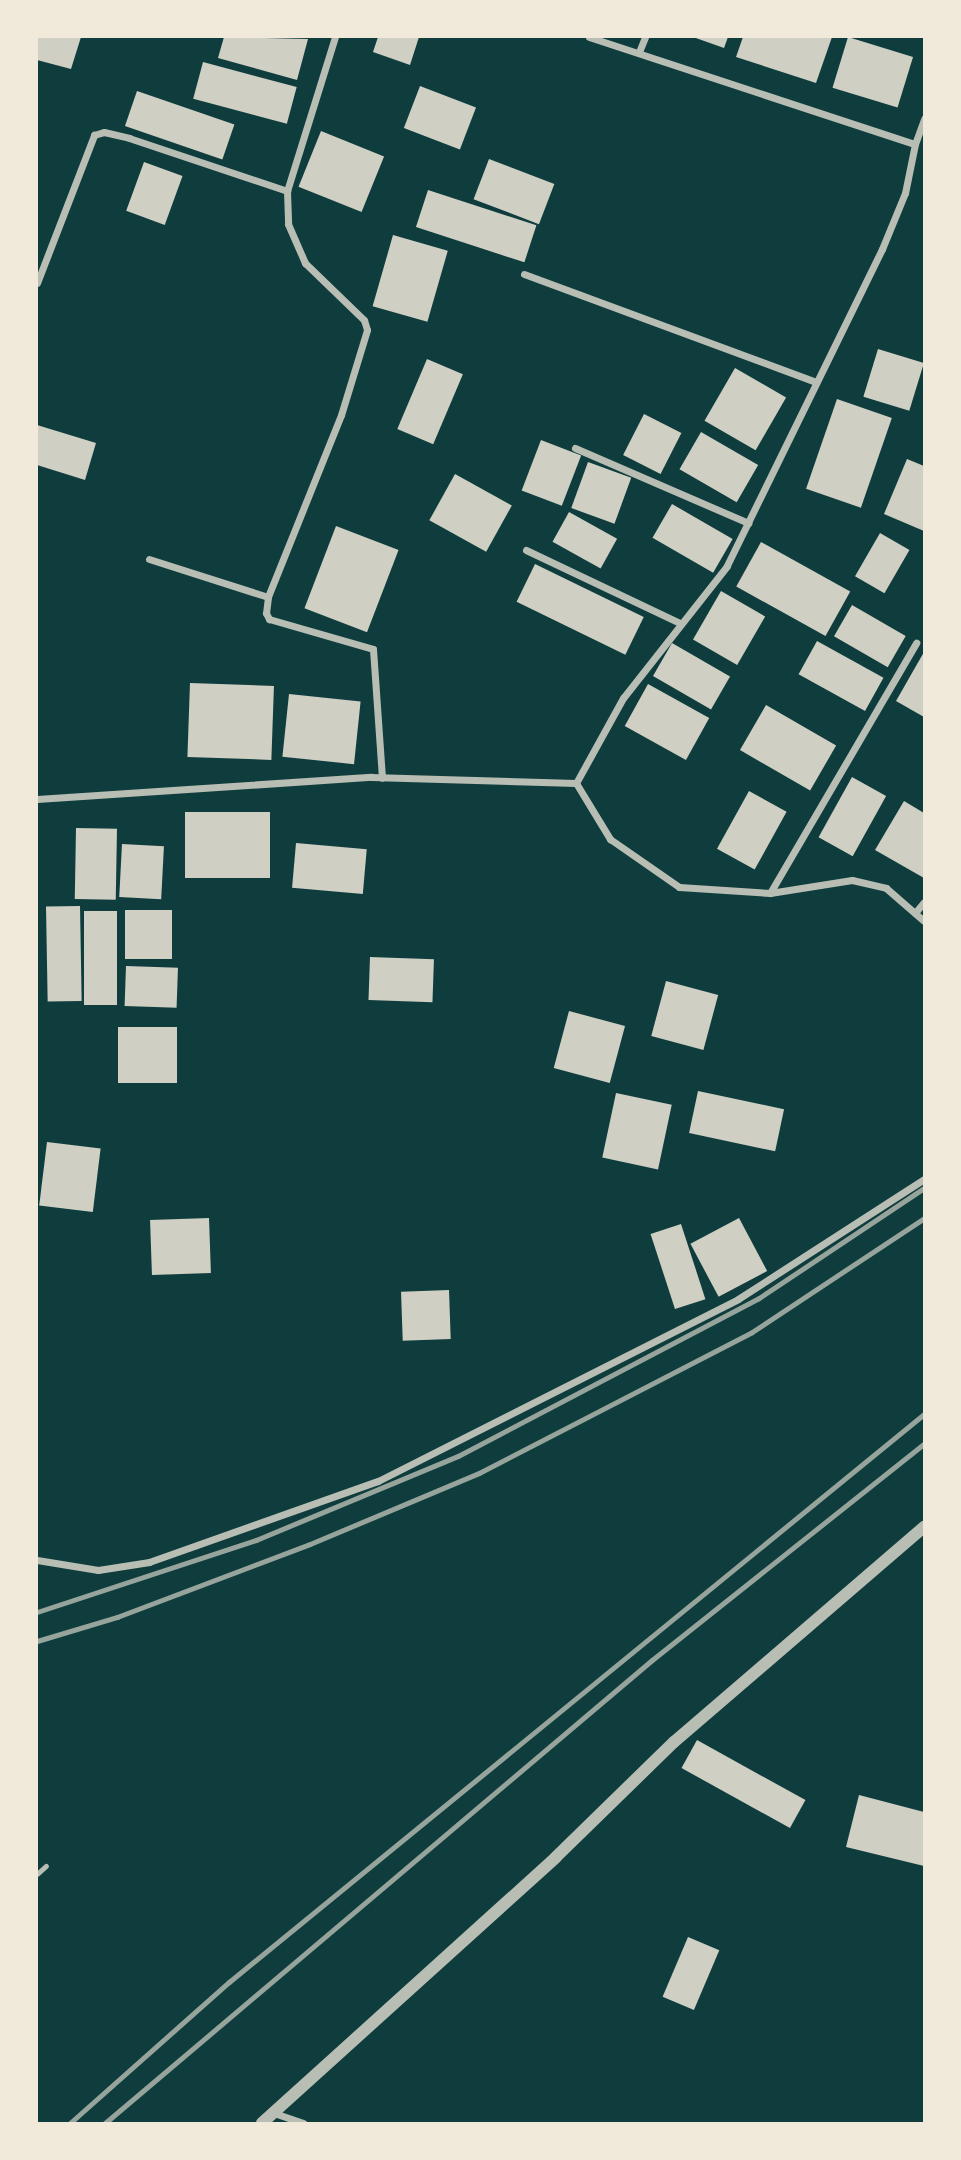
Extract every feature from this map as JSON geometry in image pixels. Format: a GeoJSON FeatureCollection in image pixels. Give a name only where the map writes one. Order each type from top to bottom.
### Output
{"type":"FeatureCollection","features":[{"type":"Feature","properties":{"kind":"street"},"geometry":{"type":"LineString","coordinates":[[335,37],[287,191],[288,225],[305,263],[363,320],[367,330],[341,415],[268,597],[269,619],[373,649],[382,778]]}},
{"type":"Feature","properties":{"kind":"street"},"geometry":{"type":"LineString","coordinates":[[589,37],[915,144]]}},
{"type":"Feature","properties":{"kind":"street"},"geometry":{"type":"LineString","coordinates":[[639,52],[645,37]]}},
{"type":"Feature","properties":{"kind":"street"},"geometry":{"type":"LineString","coordinates":[[576,783],[623,698],[727,566],[905,193],[915,144],[924,119]]}},
{"type":"Feature","properties":{"kind":"street"},"geometry":{"type":"LineString","coordinates":[[37,282],[94,135],[104,132],[129,138],[287,191]]}},
{"type":"Feature","properties":{"kind":"street"},"geometry":{"type":"LineString","coordinates":[[524,274],[816,382]]}},
{"type":"Feature","properties":{"kind":"street"},"geometry":{"type":"LineString","coordinates":[[575,448],[748,523]]}},
{"type":"Feature","properties":{"kind":"street"},"geometry":{"type":"LineString","coordinates":[[526,550],[680,623]]}},
{"type":"Feature","properties":{"kind":"street"},"geometry":{"type":"LineString","coordinates":[[149,559],[268,597]]}},
{"type":"Feature","properties":{"kind":"street"},"geometry":{"type":"LineString","coordinates":[[770,893],[916,643]]}},
{"type":"Feature","properties":{"kind":"street"},"geometry":{"type":"LineString","coordinates":[[37,799],[382,778],[576,783]]}},
{"type":"Feature","properties":{"kind":"street"},"geometry":{"type":"LineString","coordinates":[[576,783],[610,839],[679,887],[770,893],[852,880],[886,888],[924,922]]}},
{"type":"Feature","properties":{"kind":"street"},"geometry":{"type":"LineString","coordinates":[[915,913],[924,902]]}},
{"type":"Feature","properties":{"kind":"street"},"geometry":{"type":"LineString","coordinates":[[37,1560],[98,1570],[149,1562],[379,1481],[738,1299],[924,1179]]}},
{"type":"Feature","properties":{"kind":"street"},"geometry":{"type":"LineString","coordinates":[[262,2123],[556,1857],[674,1742],[924,1527]]}},
{"type":"Feature","properties":{"kind":"street"},"geometry":{"type":"LineString","coordinates":[[273,2113],[303,2123]]}},
{"type":"Feature","properties":{"kind":"lane"},"geometry":{"type":"LineString","coordinates":[[37,1874],[46,1866]]}},
{"type":"Feature","properties":{"kind":"building"},"geometry":{"type":"Polygon","coordinates":[[[37,37],[81,37],[71,69],[37,60],[37,37]]]}},
{"type":"Feature","properties":{"kind":"building"},"geometry":{"type":"Polygon","coordinates":[[[224,37],[308,39],[297,80],[218,58],[224,37]]]}},
{"type":"Feature","properties":{"kind":"building"},"geometry":{"type":"Polygon","coordinates":[[[378,37],[419,37],[410,65],[373,52],[378,37]]]}},
{"type":"Feature","properties":{"kind":"building"},"geometry":{"type":"Polygon","coordinates":[[[693,37],[728,37],[724,48],[693,37]]]}},
{"type":"Feature","properties":{"kind":"building"},"geometry":{"type":"Polygon","coordinates":[[[743,37],[832,37],[816,83],[736,57],[743,37]]]}},
{"type":"Feature","properties":{"kind":"building"},"geometry":{"type":"Polygon","coordinates":[[[848,37],[913,57],[898,108],[833,88],[848,37]]]}},
{"type":"Feature","properties":{"kind":"building"},"geometry":{"type":"Polygon","coordinates":[[[203,62],[297,87],[287,124],[193,99],[203,62]]]}},
{"type":"Feature","properties":{"kind":"building"},"geometry":{"type":"Polygon","coordinates":[[[420,86],[476,108],[460,150],[404,128],[420,86]]]}},
{"type":"Feature","properties":{"kind":"building"},"geometry":{"type":"Polygon","coordinates":[[[137,91],[234,125],[222,160],[125,126],[137,91]]]}},
{"type":"Feature","properties":{"kind":"building"},"geometry":{"type":"Polygon","coordinates":[[[321,131],[384,156],[362,212],[299,187],[321,131]]]}},
{"type":"Feature","properties":{"kind":"building"},"geometry":{"type":"Polygon","coordinates":[[[489,159],[554,184],[539,224],[474,199],[489,159]]]}},
{"type":"Feature","properties":{"kind":"building"},"geometry":{"type":"Polygon","coordinates":[[[144,162],[183,176],[165,225],[126,211],[144,162]]]}},
{"type":"Feature","properties":{"kind":"building"},"geometry":{"type":"Polygon","coordinates":[[[428,190],[536,225],[524,262],[416,227],[428,190]]]}},
{"type":"Feature","properties":{"kind":"building"},"geometry":{"type":"Polygon","coordinates":[[[393,235],[448,251],[427,322],[373,306],[393,235]]]}},
{"type":"Feature","properties":{"kind":"building"},"geometry":{"type":"Polygon","coordinates":[[[878,349],[924,363],[909,411],[863,397],[878,349]]]}},
{"type":"Feature","properties":{"kind":"building"},"geometry":{"type":"Polygon","coordinates":[[[427,359],[463,374],[433,444],[397,429],[427,359]]]}},
{"type":"Feature","properties":{"kind":"building"},"geometry":{"type":"Polygon","coordinates":[[[735,368],[786,398],[756,450],[704,421],[735,368]]]}},
{"type":"Feature","properties":{"kind":"building"},"geometry":{"type":"Polygon","coordinates":[[[837,399],[892,418],[861,508],[806,489],[837,399]]]}},
{"type":"Feature","properties":{"kind":"building"},"geometry":{"type":"Polygon","coordinates":[[[644,414],[681,433],[661,474],[623,455],[644,414]]]}},
{"type":"Feature","properties":{"kind":"building"},"geometry":{"type":"Polygon","coordinates":[[[37,425],[96,443],[85,480],[37,465],[37,425]]]}},
{"type":"Feature","properties":{"kind":"building"},"geometry":{"type":"Polygon","coordinates":[[[701,432],[758,465],[737,502],[680,469],[701,432]]]}},
{"type":"Feature","properties":{"kind":"building"},"geometry":{"type":"Polygon","coordinates":[[[541,440],[581,455],[562,506],[522,490],[541,440]]]}},
{"type":"Feature","properties":{"kind":"building"},"geometry":{"type":"Polygon","coordinates":[[[907,459],[924,466],[924,531],[884,514],[907,459]]]}},
{"type":"Feature","properties":{"kind":"building"},"geometry":{"type":"Polygon","coordinates":[[[588,462],[631,478],[614,524],[571,508],[588,462]]]}},
{"type":"Feature","properties":{"kind":"building"},"geometry":{"type":"Polygon","coordinates":[[[455,474],[512,506],[486,552],[429,520],[455,474]]]}},
{"type":"Feature","properties":{"kind":"building"},"geometry":{"type":"Polygon","coordinates":[[[672,504],[733,539],[713,573],[652,538],[672,504]]]}},
{"type":"Feature","properties":{"kind":"building"},"geometry":{"type":"Polygon","coordinates":[[[569,512],[617,539],[601,568],[553,542],[569,512]]]}},
{"type":"Feature","properties":{"kind":"building"},"geometry":{"type":"Polygon","coordinates":[[[336,526],[399,550],[367,632],[304,608],[336,526]]]}},
{"type":"Feature","properties":{"kind":"building"},"geometry":{"type":"Polygon","coordinates":[[[880,533],[909,550],[884,593],[855,576],[880,533]]]}},
{"type":"Feature","properties":{"kind":"building"},"geometry":{"type":"Polygon","coordinates":[[[761,542],[850,591],[825,636],[736,587],[761,542]]]}},
{"type":"Feature","properties":{"kind":"building"},"geometry":{"type":"Polygon","coordinates":[[[535,564],[644,617],[625,655],[517,602],[535,564]]]}},
{"type":"Feature","properties":{"kind":"building"},"geometry":{"type":"Polygon","coordinates":[[[721,591],[765,616],[737,665],[693,639],[721,591]]]}},
{"type":"Feature","properties":{"kind":"building"},"geometry":{"type":"Polygon","coordinates":[[[852,605],[906,636],[888,667],[834,636],[852,605]]]}},
{"type":"Feature","properties":{"kind":"building"},"geometry":{"type":"Polygon","coordinates":[[[817,641],[883,678],[865,711],[799,674],[817,641]]]}},
{"type":"Feature","properties":{"kind":"building"},"geometry":{"type":"Polygon","coordinates":[[[672,643],[730,676],[711,709],[653,676],[672,643]]]}},
{"type":"Feature","properties":{"kind":"building"},"geometry":{"type":"Polygon","coordinates":[[[924,652],[924,717],[896,701],[924,652]]]}},
{"type":"Feature","properties":{"kind":"building"},"geometry":{"type":"Polygon","coordinates":[[[190,683],[274,686],[271,760],[187,757],[190,683]]]}},
{"type":"Feature","properties":{"kind":"building"},"geometry":{"type":"Polygon","coordinates":[[[648,684],[709,718],[686,760],[625,726],[648,684]]]}},
{"type":"Feature","properties":{"kind":"building"},"geometry":{"type":"Polygon","coordinates":[[[289,694],[361,702],[354,764],[282,757],[289,694]]]}},
{"type":"Feature","properties":{"kind":"building"},"geometry":{"type":"Polygon","coordinates":[[[766,705],[836,746],[810,791],[740,750],[766,705]]]}},
{"type":"Feature","properties":{"kind":"building"},"geometry":{"type":"Polygon","coordinates":[[[852,777],[886,796],[853,856],[819,837],[852,777]]]}},
{"type":"Feature","properties":{"kind":"building"},"geometry":{"type":"Polygon","coordinates":[[[749,791],[787,812],[755,870],[717,849],[749,791]]]}},
{"type":"Feature","properties":{"kind":"building"},"geometry":{"type":"Polygon","coordinates":[[[904,801],[924,813],[924,878],[875,850],[904,801]]]}},
{"type":"Feature","properties":{"kind":"building"},"geometry":{"type":"Polygon","coordinates":[[[185,812],[270,812],[270,878],[185,878],[185,812]]]}},
{"type":"Feature","properties":{"kind":"building"},"geometry":{"type":"Polygon","coordinates":[[[76,828],[117,829],[116,900],[75,899],[76,828]]]}},
{"type":"Feature","properties":{"kind":"building"},"geometry":{"type":"Polygon","coordinates":[[[296,843],[367,849],[363,894],[292,888],[296,843]]]}},
{"type":"Feature","properties":{"kind":"building"},"geometry":{"type":"Polygon","coordinates":[[[122,844],[164,846],[161,899],[119,897],[122,844]]]}},
{"type":"Feature","properties":{"kind":"building"},"geometry":{"type":"Polygon","coordinates":[[[80,906],[82,1001],[48,1002],[46,907],[80,906]]]}},
{"type":"Feature","properties":{"kind":"building"},"geometry":{"type":"Polygon","coordinates":[[[125,910],[172,910],[172,959],[125,959],[125,910]]]}},
{"type":"Feature","properties":{"kind":"building"},"geometry":{"type":"Polygon","coordinates":[[[84,911],[117,911],[117,1005],[84,1005],[84,911]]]}},
{"type":"Feature","properties":{"kind":"building"},"geometry":{"type":"Polygon","coordinates":[[[370,957],[434,959],[432,1002],[368,1000],[370,957]]]}},
{"type":"Feature","properties":{"kind":"building"},"geometry":{"type":"Polygon","coordinates":[[[126,966],[178,968],[177,1008],[125,1006],[126,966]]]}},
{"type":"Feature","properties":{"kind":"building"},"geometry":{"type":"Polygon","coordinates":[[[666,981],[718,995],[703,1050],[651,1036],[666,981]]]}},
{"type":"Feature","properties":{"kind":"building"},"geometry":{"type":"Polygon","coordinates":[[[569,1011],[625,1026],[610,1083],[554,1068],[569,1011]]]}},
{"type":"Feature","properties":{"kind":"building"},"geometry":{"type":"Polygon","coordinates":[[[118,1027],[177,1027],[177,1083],[118,1083],[118,1027]]]}},
{"type":"Feature","properties":{"kind":"building"},"geometry":{"type":"Polygon","coordinates":[[[698,1091],[784,1109],[775,1151],[689,1133],[698,1091]]]}},
{"type":"Feature","properties":{"kind":"building"},"geometry":{"type":"Polygon","coordinates":[[[616,1093],[672,1105],[658,1169],[602,1158],[616,1093]]]}},
{"type":"Feature","properties":{"kind":"building"},"geometry":{"type":"Polygon","coordinates":[[[47,1142],[101,1149],[93,1212],[39,1206],[47,1142]]]}},
{"type":"Feature","properties":{"kind":"building"},"geometry":{"type":"Polygon","coordinates":[[[209,1218],[211,1273],[152,1275],[150,1220],[209,1218]]]}},
{"type":"Feature","properties":{"kind":"building"},"geometry":{"type":"Polygon","coordinates":[[[739,1218],[767,1271],[719,1297],[690,1244],[739,1218]]]}},
{"type":"Feature","properties":{"kind":"building"},"geometry":{"type":"Polygon","coordinates":[[[681,1224],[705,1299],[675,1309],[651,1234],[681,1224]]]}},
{"type":"Feature","properties":{"kind":"building"},"geometry":{"type":"Polygon","coordinates":[[[449,1290],[451,1339],[403,1341],[401,1292],[449,1290]]]}},
{"type":"Feature","properties":{"kind":"building"},"geometry":{"type":"Polygon","coordinates":[[[697,1740],[805,1800],[790,1828],[681,1768],[697,1740]]]}},
{"type":"Feature","properties":{"kind":"building"},"geometry":{"type":"Polygon","coordinates":[[[859,1795],[924,1812],[924,1866],[846,1847],[859,1795]]]}},
{"type":"Feature","properties":{"kind":"building"},"geometry":{"type":"Polygon","coordinates":[[[688,1937],[719,1950],[694,2010],[663,1997],[688,1937]]]}},
{"type":"Feature","properties":{"kind":"railway"},"geometry":{"type":"LineString","coordinates":[[37,1612],[256,1540],[458,1456],[759,1298],[924,1188]]}},
{"type":"Feature","properties":{"kind":"railway"},"geometry":{"type":"LineString","coordinates":[[37,1641],[117,1617],[310,1544],[479,1473],[752,1332],[924,1218]]}},
{"type":"Feature","properties":{"kind":"railway"},"geometry":{"type":"LineString","coordinates":[[70,2123],[229,1982],[924,1414]]}},
{"type":"Feature","properties":{"kind":"railway"},"geometry":{"type":"LineString","coordinates":[[105,2123],[652,1660],[924,1444]]}}]}
